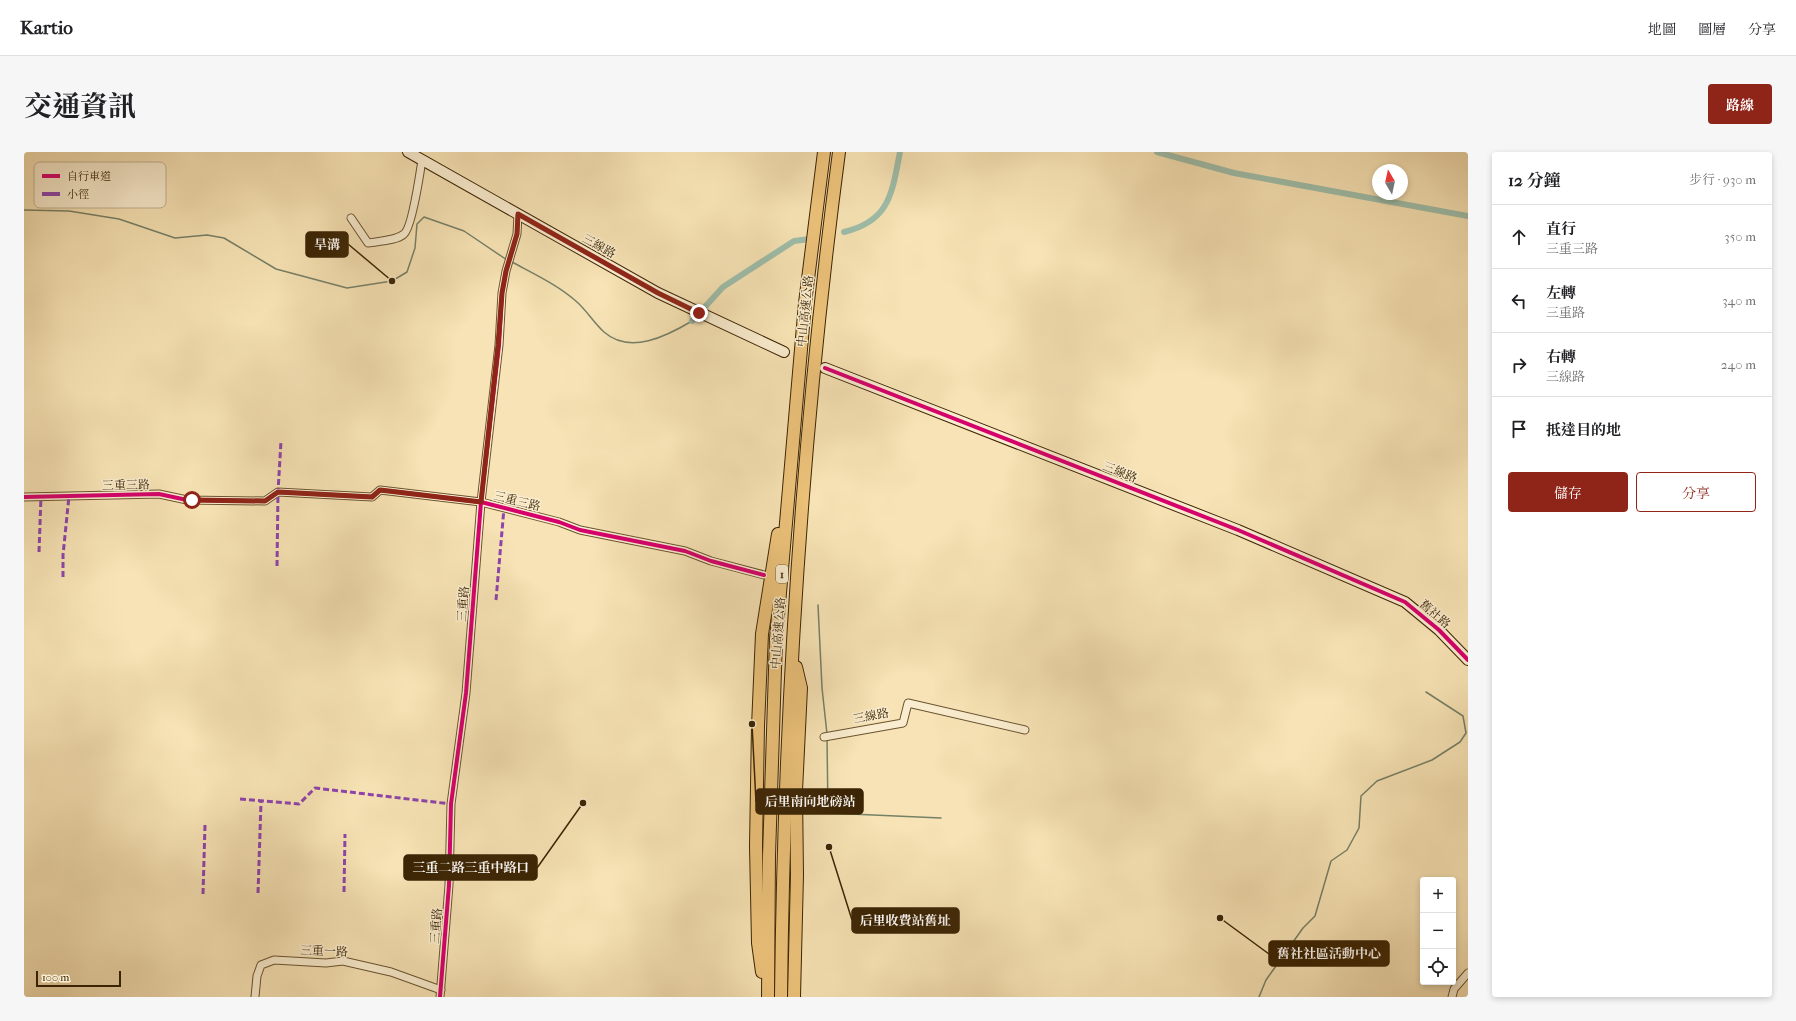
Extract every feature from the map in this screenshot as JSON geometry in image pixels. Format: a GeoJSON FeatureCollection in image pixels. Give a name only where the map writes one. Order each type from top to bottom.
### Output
{"type":"FeatureCollection","features":[{"type":"Feature","properties":{"kind":"highway","name":"中山高速公路"},"geometry":{"type":"LineString","coordinates":[[768,997],[769,856],[776,639],[805,303],[824,152]]}},
{"type":"Feature","properties":{"kind":"highway","name":"中山高速公路"},"geometry":{"type":"LineString","coordinates":[[781,997],[783,855],[792,651],[806,440],[839,152]]}},
{"type":"Feature","properties":{"kind":"highway"},"geometry":{"type":"LineString","coordinates":[[765,997],[758,943],[756,846],[762,634],[795,412]]}},
{"type":"Feature","properties":{"kind":"highway"},"geometry":{"type":"LineString","coordinates":[[792,651],[800,688],[796,791],[797,875],[794,997]]}},
{"type":"Feature","properties":{"kind":"street","name":"三線路"},"geometry":{"type":"LineString","coordinates":[[408,152],[658,293],[784,352]]}},
{"type":"Feature","properties":{"kind":"street"},"geometry":{"type":"LineString","coordinates":[[351,218],[368,243],[399,237],[405,234],[410,223],[422,160]]}},
{"type":"Feature","properties":{"kind":"street","name":"三重路"},"geometry":{"type":"LineString","coordinates":[[440,993],[449,885],[451,804],[466,693],[481,502],[498,345],[502,293],[506,271],[517,234],[518,214]]}},
{"type":"Feature","properties":{"kind":"street","name":"三線路"},"geometry":{"type":"LineString","coordinates":[[824,368],[1238,530],[1405,602]]}},
{"type":"Feature","properties":{"kind":"street","name":"三重三路"},"geometry":{"type":"LineString","coordinates":[[24,497],[159,494],[187,500],[265,501],[278,492],[372,497],[380,490],[481,502],[559,522],[580,530],[685,551],[711,561],[764,575]]}},
{"type":"Feature","properties":{"kind":"street","name":"舊社路"},"geometry":{"type":"LineString","coordinates":[[1405,602],[1439,630],[1468,660]]}},
{"type":"Feature","properties":{"kind":"street","name":"三線路"},"geometry":{"type":"LineString","coordinates":[[824,738],[903,723],[908,703],[1025,730]]}},
{"type":"Feature","properties":{"kind":"street","name":"三重一路"},"geometry":{"type":"LineString","coordinates":[[255,997],[256,976],[261,965],[274,960],[326,963],[343,961],[391,972],[440,993]]}},
{"type":"Feature","properties":{"kind":"street"},"geometry":{"type":"LineString","coordinates":[[1452,997],[1454,989],[1468,973]]}},
{"type":"Feature","properties":{"kind":"waterway"},"geometry":{"type":"LineString","coordinates":[[844,232],[871,221],[880,213],[891,192],[900,152]]}},
{"type":"Feature","properties":{"kind":"waterway"},"geometry":{"type":"LineString","coordinates":[[1157,152],[1234,173],[1468,216]]}},
{"type":"Feature","properties":{"kind":"waterway"},"geometry":{"type":"LineString","coordinates":[[24,210],[69,211],[119,219],[175,238],[207,235],[224,238],[276,269],[347,288],[392,281],[407,272],[415,248],[417,224],[424,217],[464,231],[507,260]]}},
{"type":"Feature","properties":{"kind":"waterway"},"geometry":{"type":"LineString","coordinates":[[692,321],[723,287],[794,241],[810,239]]}},
{"type":"Feature","properties":{"kind":"waterway"},"geometry":{"type":"LineString","coordinates":[[512,262],[546,280],[570,296],[604,332],[614,339],[637,343],[648,341],[660,337],[692,321]]}},
{"type":"Feature","properties":{"kind":"waterway"},"geometry":{"type":"LineString","coordinates":[[818,605],[822,688],[827,734]]}},
{"type":"Feature","properties":{"kind":"waterway"},"geometry":{"type":"LineString","coordinates":[[1259,997],[1266,980],[1303,928],[1315,916],[1331,861],[1347,850],[1359,828],[1361,796],[1377,781],[1432,760],[1460,742],[1466,733],[1463,716],[1426,692]]}},
{"type":"Feature","properties":{"kind":"waterway"},"geometry":{"type":"LineString","coordinates":[[827,738],[828,813],[941,818]]}},
{"type":"Feature","properties":{"kind":"marked path"},"geometry":{"type":"LineString","coordinates":[[277,566],[278,492],[281,441]]}},
{"type":"Feature","properties":{"kind":"marked path"},"geometry":{"type":"LineString","coordinates":[[39,552],[41,496]]}},
{"type":"Feature","properties":{"kind":"marked path"},"geometry":{"type":"LineString","coordinates":[[63,577],[63,555],[69,496]]}},
{"type":"Feature","properties":{"kind":"marked path"},"geometry":{"type":"LineString","coordinates":[[496,600],[504,508]]}},
{"type":"Feature","properties":{"kind":"marked path"},"geometry":{"type":"LineString","coordinates":[[240,799],[299,804],[315,788],[451,804]]}},
{"type":"Feature","properties":{"kind":"marked path"},"geometry":{"type":"LineString","coordinates":[[258,893],[261,802]]}},
{"type":"Feature","properties":{"kind":"marked path"},"geometry":{"type":"LineString","coordinates":[[203,894],[205,825]]}},
{"type":"Feature","properties":{"kind":"marked path"},"geometry":{"type":"LineString","coordinates":[[344,892],[345,834]]}},
{"type":"Feature","properties":{"kind":"cycle path"},"geometry":{"type":"LineString","coordinates":[[440,997],[449,885],[451,804],[466,693],[481,502],[499,345],[502,293],[506,271],[517,234],[518,214]]}},
{"type":"Feature","properties":{"kind":"cycle path"},"geometry":{"type":"LineString","coordinates":[[825,368],[1238,530],[1405,602],[1439,630],[1468,660]]}},
{"type":"Feature","properties":{"kind":"cycle path"},"geometry":{"type":"LineString","coordinates":[[24,497],[159,494],[187,500],[265,501],[278,492],[372,497],[380,490],[481,502],[559,522],[580,530],[685,551],[711,561],[764,575]]}},
{"type":"Feature","properties":{"kind":"place","name":"旱溝"},"geometry":{"type":"Point","coordinates":[392,281]}},
{"type":"Feature","properties":{"kind":"place","name":"后里南向地磅站"},"geometry":{"type":"Point","coordinates":[752,724]}},
{"type":"Feature","properties":{"kind":"place","name":"三重二路三重中路口"},"geometry":{"type":"Point","coordinates":[583,803]}},
{"type":"Feature","properties":{"kind":"place","name":"后里收費站舊址"},"geometry":{"type":"Point","coordinates":[829,847]}},
{"type":"Feature","properties":{"kind":"place","name":"舊社社區活動中心"},"geometry":{"type":"Point","coordinates":[1220,918]}},
{"type":"Feature","properties":{"kind":"route"},"geometry":{"type":"LineString","coordinates":[[192,500],[265,501],[278,492],[372,497],[380,490],[481,502],[498,345],[502,293],[506,271],[517,234],[518,214],[588,255],[658,293],[699,313]]}}]}
